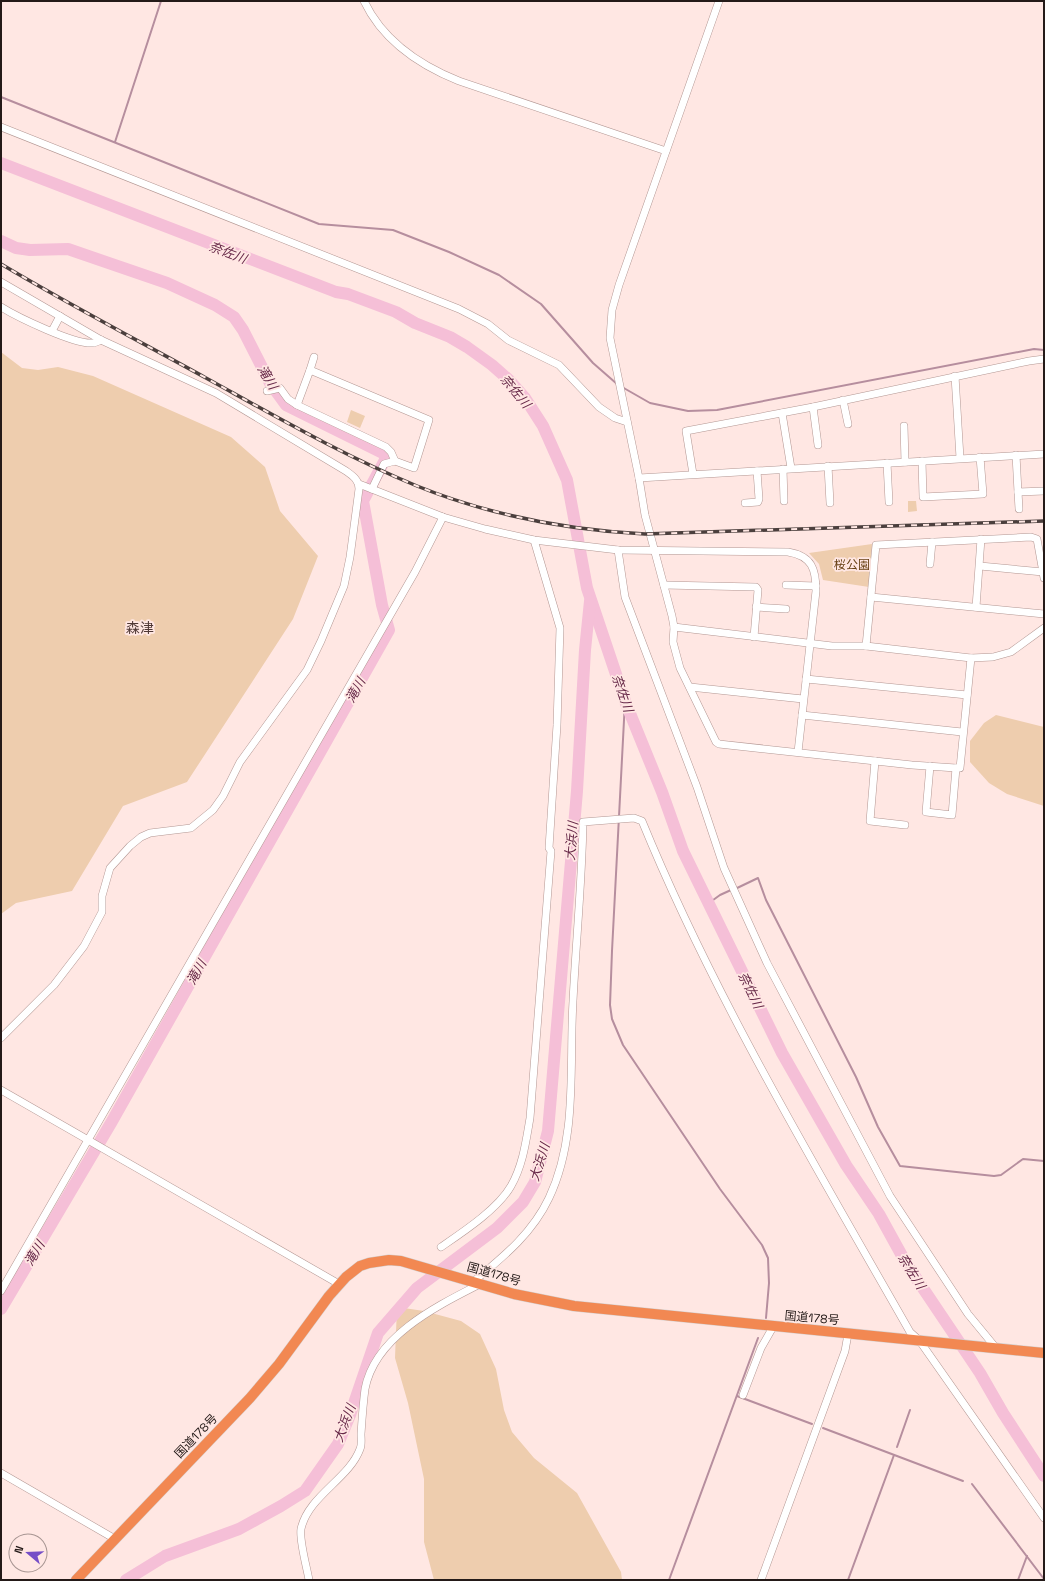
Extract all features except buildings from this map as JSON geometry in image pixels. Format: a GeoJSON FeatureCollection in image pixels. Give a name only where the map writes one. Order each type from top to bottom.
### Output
{"type":"FeatureCollection","features":[{"type":"Feature","properties":{"kind":"highway","name":"国道178号"},"geometry":{"type":"LineString","coordinates":[[76,1580],[280,1364],[339,1284],[353,1271],[369,1263],[389,1260],[413,1264],[529,1298],[574,1306],[773,1328],[1044,1353]]}},
{"type":"Feature","properties":{"kind":"street"},"geometry":{"type":"LineString","coordinates":[[364,1],[372,16],[391,39],[413,58],[433,70],[466,84],[666,151]]}},
{"type":"Feature","properties":{"kind":"street"},"geometry":{"type":"LineString","coordinates":[[720,1],[619,284],[612,310],[610,338],[653,551],[664,585],[674,627],[673,642],[678,660],[716,742],[875,761],[960,768],[962,732],[971,658]]}},
{"type":"Feature","properties":{"kind":"street"},"geometry":{"type":"LineString","coordinates":[[1,126],[459,308],[488,324],[508,340],[559,365],[599,407],[615,418],[626,422]]}},
{"type":"Feature","properties":{"kind":"street"},"geometry":{"type":"LineString","coordinates":[[1,282],[101,340],[216,393],[346,471],[355,478],[359,484],[443,517],[485,529],[534,540],[554,541],[618,550],[737,551],[798,554],[806,558],[812,566],[816,586],[798,752]]}},
{"type":"Feature","properties":{"kind":"street"},"geometry":{"type":"LineString","coordinates":[[1,307],[32,324],[77,340],[93,344],[101,340]]}},
{"type":"Feature","properties":{"kind":"street"},"geometry":{"type":"LineString","coordinates":[[52,331],[60,316]]}},
{"type":"Feature","properties":{"kind":"street"},"geometry":{"type":"LineString","coordinates":[[297,405],[314,357]]}},
{"type":"Feature","properties":{"kind":"street"},"geometry":{"type":"LineString","coordinates":[[693,474],[686,431],[1044,359]]}},
{"type":"Feature","properties":{"kind":"street"},"geometry":{"type":"LineString","coordinates":[[310,370],[429,420],[414,468],[395,462],[384,464],[372,489]]}},
{"type":"Feature","properties":{"kind":"street"},"geometry":{"type":"LineString","coordinates":[[955,376],[960,458]]}},
{"type":"Feature","properties":{"kind":"street"},"geometry":{"type":"LineString","coordinates":[[267,391],[280,388],[288,399],[297,405],[386,447],[391,452],[395,462]]}},
{"type":"Feature","properties":{"kind":"street"},"geometry":{"type":"LineString","coordinates":[[844,400],[848,424]]}},
{"type":"Feature","properties":{"kind":"street"},"geometry":{"type":"LineString","coordinates":[[813,406],[818,444]]}},
{"type":"Feature","properties":{"kind":"street"},"geometry":{"type":"LineString","coordinates":[[782,412],[791,468]]}},
{"type":"Feature","properties":{"kind":"street"},"geometry":{"type":"LineString","coordinates":[[904,426],[906,462]]}},
{"type":"Feature","properties":{"kind":"street"},"geometry":{"type":"LineString","coordinates":[[639,478],[1044,454]]}},
{"type":"Feature","properties":{"kind":"street"},"geometry":{"type":"LineString","coordinates":[[1016,455],[1019,509]]}},
{"type":"Feature","properties":{"kind":"street"},"geometry":{"type":"LineString","coordinates":[[922,461],[923,497],[983,494],[980,457]]}},
{"type":"Feature","properties":{"kind":"street"},"geometry":{"type":"LineString","coordinates":[[887,463],[889,502]]}},
{"type":"Feature","properties":{"kind":"street"},"geometry":{"type":"LineString","coordinates":[[828,466],[830,503]]}},
{"type":"Feature","properties":{"kind":"street"},"geometry":{"type":"LineString","coordinates":[[783,469],[784,501]]}},
{"type":"Feature","properties":{"kind":"street"},"geometry":{"type":"LineString","coordinates":[[745,503],[758,502],[757,471]]}},
{"type":"Feature","properties":{"kind":"street"},"geometry":{"type":"LineString","coordinates":[[1,1038],[54,985],[84,946],[102,912],[102,896],[110,868],[130,846],[141,837],[150,833],[191,828],[213,810],[223,796],[240,762],[307,670],[344,586],[350,557],[359,484]]}},
{"type":"Feature","properties":{"kind":"street"},"geometry":{"type":"LineString","coordinates":[[1018,492],[1044,490]]}},
{"type":"Feature","properties":{"kind":"street"},"geometry":{"type":"LineString","coordinates":[[1,1291],[415,572],[443,517]]}},
{"type":"Feature","properties":{"kind":"street"},"geometry":{"type":"LineString","coordinates":[[866,646],[876,545],[1031,537],[1037,539],[1042,554],[1044,575],[980,566]]}},
{"type":"Feature","properties":{"kind":"street"},"geometry":{"type":"LineString","coordinates":[[976,607],[982,539]]}},
{"type":"Feature","properties":{"kind":"street"},"geometry":{"type":"LineString","coordinates":[[441,1247],[479,1220],[511,1187],[525,1151],[530,1118],[551,851],[549,848],[557,725],[560,628],[534,540]]}},
{"type":"Feature","properties":{"kind":"street"},"geometry":{"type":"LineString","coordinates":[[930,564],[932,542]]}},
{"type":"Feature","properties":{"kind":"street"},"geometry":{"type":"LineString","coordinates":[[618,550],[624,597],[697,787],[724,868],[767,963],[890,1196],[968,1314],[993,1348]]}},
{"type":"Feature","properties":{"kind":"street"},"geometry":{"type":"LineString","coordinates":[[664,585],[756,587],[758,590],[754,637]]}},
{"type":"Feature","properties":{"kind":"street"},"geometry":{"type":"LineString","coordinates":[[786,585],[816,586]]}},
{"type":"Feature","properties":{"kind":"street"},"geometry":{"type":"LineString","coordinates":[[871,597],[1044,614]]}},
{"type":"Feature","properties":{"kind":"street"},"geometry":{"type":"LineString","coordinates":[[756,607],[786,609]]}},
{"type":"Feature","properties":{"kind":"street"},"geometry":{"type":"LineString","coordinates":[[674,627],[754,637],[811,642],[832,646],[866,646],[971,658],[993,657],[1011,652],[1044,628]]}},
{"type":"Feature","properties":{"kind":"street"},"geometry":{"type":"LineString","coordinates":[[806,679],[967,695]]}},
{"type":"Feature","properties":{"kind":"street"},"geometry":{"type":"LineString","coordinates":[[690,687],[803,698]]}},
{"type":"Feature","properties":{"kind":"street"},"geometry":{"type":"LineString","coordinates":[[802,715],[962,732]]}},
{"type":"Feature","properties":{"kind":"street"},"geometry":{"type":"LineString","coordinates":[[875,761],[870,821],[905,825]]}},
{"type":"Feature","properties":{"kind":"street"},"geometry":{"type":"LineString","coordinates":[[930,766],[926,812],[952,814],[956,768]]}},
{"type":"Feature","properties":{"kind":"street"},"geometry":{"type":"LineString","coordinates":[[309,1580],[300,1530],[306,1516],[322,1495],[352,1463],[360,1449],[366,1388],[375,1361],[382,1350],[405,1330],[445,1302],[477,1283],[530,1230],[542,1212],[561,1168],[568,1122],[572,1000],[583,822],[634,818],[642,821],[677,901],[735,1019],[777,1098],[910,1332],[922,1341],[1044,1518]]}},
{"type":"Feature","properties":{"kind":"street"},"geometry":{"type":"LineString","coordinates":[[1,1090],[339,1284]]}},
{"type":"Feature","properties":{"kind":"street"},"geometry":{"type":"LineString","coordinates":[[743,1394],[761,1348],[773,1328]]}},
{"type":"Feature","properties":{"kind":"street"},"geometry":{"type":"LineString","coordinates":[[761,1580],[844,1351],[848,1334]]}},
{"type":"Feature","properties":{"kind":"street"},"geometry":{"type":"LineString","coordinates":[[1,1473],[116,1539]]}},
{"type":"Feature","properties":{"kind":"green space"},"geometry":{"type":"Polygon","coordinates":[[[1,352],[22,368],[38,370],[58,367],[93,376],[231,437],[265,467],[280,511],[318,556],[293,619],[187,782],[123,806],[72,891],[16,903],[1,914],[1,352]]]}},
{"type":"Feature","properties":{"kind":"green space"},"geometry":{"type":"Polygon","coordinates":[[[351,410],[365,416],[360,428],[347,422],[351,410]]]}},
{"type":"Feature","properties":{"kind":"green space"},"geometry":{"type":"Polygon","coordinates":[[[908,501],[916,501],[917,511],[908,512],[908,501]]]}},
{"type":"Feature","properties":{"kind":"green space","name":"桜公園"},"geometry":{"type":"Polygon","coordinates":[[[872,544],[869,587],[823,580],[819,564],[809,553],[872,544]]]}},
{"type":"Feature","properties":{"kind":"green space"},"geometry":{"type":"Polygon","coordinates":[[[996,715],[1044,727],[1044,806],[1007,794],[989,783],[970,762],[970,741],[984,723],[996,715]]]}},
{"type":"Feature","properties":{"kind":"green space"},"geometry":{"type":"Polygon","coordinates":[[[397,1307],[424,1311],[461,1321],[480,1334],[496,1369],[504,1410],[512,1432],[534,1458],[577,1493],[621,1572],[622,1580],[434,1580],[424,1542],[424,1479],[408,1403],[395,1358],[397,1307]]]}},
{"type":"Feature","properties":{"kind":"waterway"},"geometry":{"type":"LineString","coordinates":[[115,142],[161,1]]}},
{"type":"Feature","properties":{"kind":"waterway"},"geometry":{"type":"LineString","coordinates":[[1,97],[319,224],[393,230],[449,252],[499,275],[541,304],[593,363],[617,384]]}},
{"type":"Feature","properties":{"kind":"waterway","name":"奈佐川"},"geometry":{"type":"LineString","coordinates":[[1,163],[336,292],[348,294],[396,312],[415,323],[450,337],[467,347],[492,365],[509,380],[525,398],[543,426],[567,480],[587,588],[625,701],[662,792],[683,851],[782,1053],[846,1165],[879,1214],[906,1263],[980,1373],[1003,1413],[1044,1476]]}},
{"type":"Feature","properties":{"kind":"waterway","name":"滝川"},"geometry":{"type":"LineString","coordinates":[[1,241],[16,248],[30,250],[68,249],[167,283],[215,305],[234,317],[243,330],[270,383],[286,405],[383,453],[386,458],[363,501],[382,605],[389,630],[111,1123],[1,1309]]}},
{"type":"Feature","properties":{"kind":"waterway"},"geometry":{"type":"LineString","coordinates":[[622,387],[650,403],[688,411],[717,410],[1034,349],[1044,350]]}},
{"type":"Feature","properties":{"kind":"waterway","name":"大浜川"},"geometry":{"type":"LineString","coordinates":[[126,1580],[165,1556],[239,1529],[305,1491],[338,1444],[350,1415],[378,1333],[417,1288],[497,1228],[523,1202],[535,1182],[548,1131],[577,791],[585,650],[590,601]]}},
{"type":"Feature","properties":{"kind":"waterway"},"geometry":{"type":"LineString","coordinates":[[625,701],[612,951],[610,1005],[612,1019],[623,1045],[720,1189],[762,1245],[768,1258],[769,1283],[766,1318]]}},
{"type":"Feature","properties":{"kind":"waterway"},"geometry":{"type":"LineString","coordinates":[[735,889],[758,878],[766,900],[856,1077],[878,1127],[900,1166],[994,1176],[1001,1175],[1023,1159],[1044,1161]]}},
{"type":"Feature","properties":{"kind":"waterway"},"geometry":{"type":"LineString","coordinates":[[709,903],[720,895],[731,890]]}},
{"type":"Feature","properties":{"kind":"waterway"},"geometry":{"type":"LineString","coordinates":[[669,1580],[758,1338]]}},
{"type":"Feature","properties":{"kind":"waterway"},"geometry":{"type":"LineString","coordinates":[[737,1396],[812,1424]]}},
{"type":"Feature","properties":{"kind":"waterway"},"geometry":{"type":"LineString","coordinates":[[897,1447],[910,1410]]}},
{"type":"Feature","properties":{"kind":"waterway"},"geometry":{"type":"LineString","coordinates":[[823,1428],[963,1481]]}},
{"type":"Feature","properties":{"kind":"waterway"},"geometry":{"type":"LineString","coordinates":[[848,1580],[894,1455]]}},
{"type":"Feature","properties":{"kind":"waterway"},"geometry":{"type":"LineString","coordinates":[[972,1484],[1044,1579]]}},
{"type":"Feature","properties":{"kind":"waterway"},"geometry":{"type":"LineString","coordinates":[[1018,1580],[1027,1556]]}},
{"type":"Feature","properties":{"kind":"railway"},"geometry":{"type":"LineString","coordinates":[[1,264],[103,322],[336,449],[417,486],[500,513],[558,525],[645,534],[1044,521]]}},
{"type":"Feature","properties":{"kind":"district","name":"森津"},"geometry":{"type":"Point","coordinates":[140,628]}}]}
